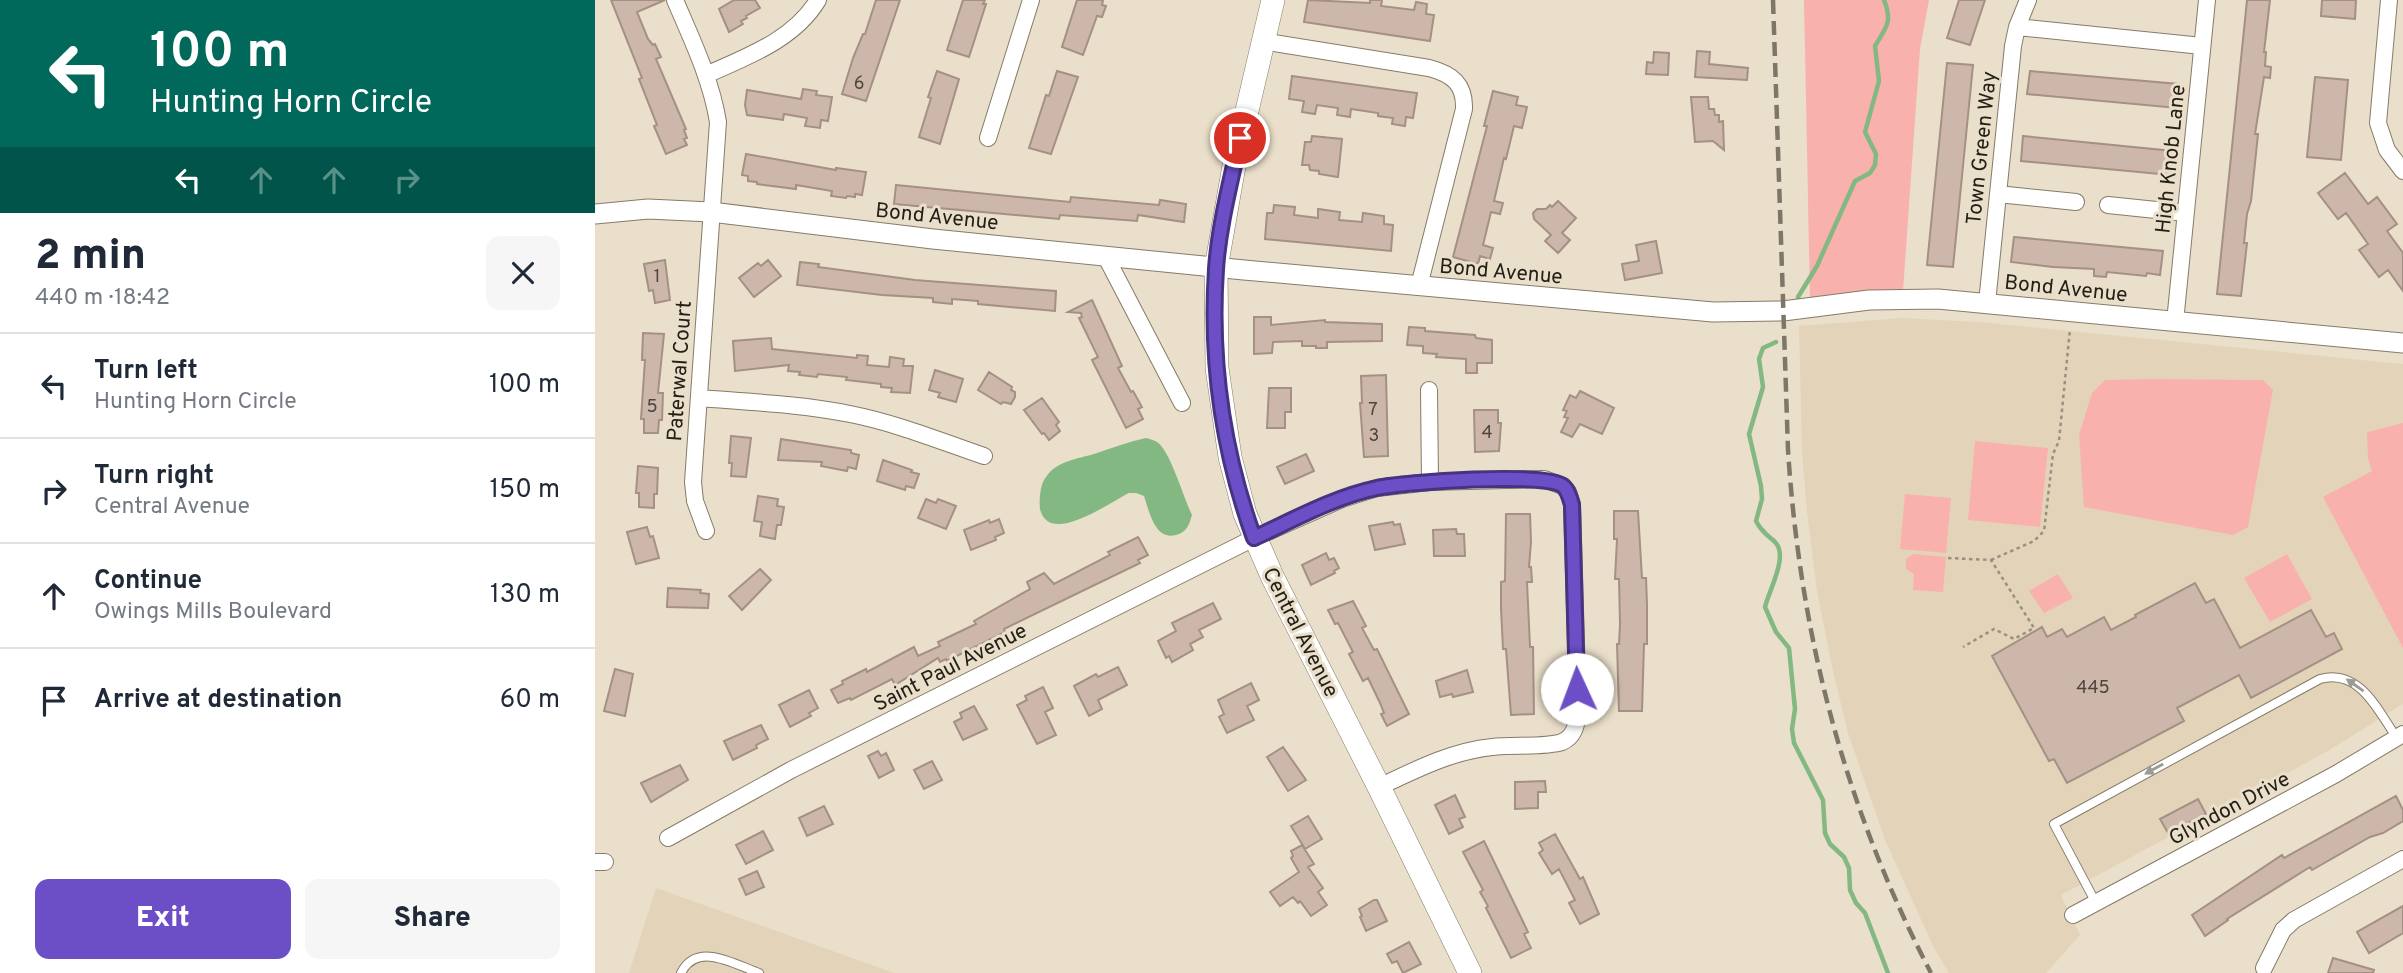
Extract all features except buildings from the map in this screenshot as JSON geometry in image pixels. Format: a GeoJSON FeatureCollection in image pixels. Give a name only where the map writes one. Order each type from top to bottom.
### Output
{"type":"FeatureCollection","features":[{"type":"Feature","properties":{"kind":"main road","name":"Central Avenue"},"geometry":{"type":"LineString","coordinates":[[1273,0],[1227,199],[1216,268],[1216,341],[1220,396],[1237,484],[1254,538],[1469,973]]}},
{"type":"Feature","properties":{"kind":"street","name":"Paterwal Court"},"geometry":{"type":"LineString","coordinates":[[675,0],[706,75],[718,122],[693,482],[695,500],[706,531]]}},
{"type":"Feature","properties":{"kind":"street"},"geometry":{"type":"LineString","coordinates":[[706,75],[753,54],[790,31],[804,21],[818,0]]}},
{"type":"Feature","properties":{"kind":"street"},"geometry":{"type":"LineString","coordinates":[[988,138],[1031,0]]}},
{"type":"Feature","properties":{"kind":"street","name":"Town Green Way"},"geometry":{"type":"LineString","coordinates":[[1987,303],[2010,66],[2017,27],[2028,0]]}},
{"type":"Feature","properties":{"kind":"street","name":"High Knob Lane"},"geometry":{"type":"LineString","coordinates":[[2175,322],[2207,0]]}},
{"type":"Feature","properties":{"kind":"street"},"geometry":{"type":"LineString","coordinates":[[2389,0],[2378,123],[2387,150],[2403,171]]}},
{"type":"Feature","properties":{"kind":"street"},"geometry":{"type":"LineString","coordinates":[[2017,27],[2202,46]]}},
{"type":"Feature","properties":{"kind":"street"},"geometry":{"type":"LineString","coordinates":[[1262,41],[1429,68],[1453,77],[1461,87],[1464,108],[1419,286]]}},
{"type":"Feature","properties":{"kind":"street"},"geometry":{"type":"LineString","coordinates":[[1997,194],[2076,202]]}},
{"type":"Feature","properties":{"kind":"street"},"geometry":{"type":"LineString","coordinates":[[2108,205],[2185,213]]}},
{"type":"Feature","properties":{"kind":"street","name":"Bond Avenue"},"geometry":{"type":"LineString","coordinates":[[595,214],[648,209],[711,212],[879,233],[1216,268],[1736,313],[1783,311],[1879,300],[1938,299],[2403,343]]}},
{"type":"Feature","properties":{"kind":"street"},"geometry":{"type":"LineString","coordinates":[[1106,257],[1182,403]]}},
{"type":"Feature","properties":{"kind":"street"},"geometry":{"type":"LineString","coordinates":[[1429,390],[1430,482]]}},
{"type":"Feature","properties":{"kind":"street"},"geometry":{"type":"LineString","coordinates":[[699,398],[809,407],[849,414],[893,425],[984,456]]}},
{"type":"Feature","properties":{"kind":"street","name":"Saint Paul Avenue"},"geometry":{"type":"LineString","coordinates":[[668,838],[791,770],[1254,538],[1342,499],[1377,488],[1430,482],[1544,480],[1563,486],[1568,492],[1573,518],[1578,715],[1576,726],[1567,739],[1560,743],[1489,747],[1460,753],[1422,766],[1379,787]]}},
{"type":"Feature","properties":{"kind":"street","name":"Glyndon Drive"},"geometry":{"type":"LineString","coordinates":[[2073,915],[2401,740]]}},
{"type":"Feature","properties":{"kind":"street"},"geometry":{"type":"LineString","coordinates":[[2265,968],[2283,930],[2294,920],[2403,859]]}},
{"type":"Feature","properties":{"kind":"lane"},"geometry":{"type":"LineString","coordinates":[[2096,903],[2054,824],[2320,679],[2339,677],[2356,684],[2401,740]]}},
{"type":"Feature","properties":{"kind":"lane"},"geometry":{"type":"LineString","coordinates":[[681,973],[692,959],[702,955],[759,973]]}},
{"type":"Feature","properties":{"kind":"path"},"geometry":{"type":"LineString","coordinates":[[1948,558],[1991,560],[2039,538],[2044,531],[2053,454],[2059,441],[2070,328]]}},
{"type":"Feature","properties":{"kind":"path"},"geometry":{"type":"LineString","coordinates":[[1963,647],[1994,629],[2014,639],[2033,628],[1991,560]]}},
{"type":"Feature","properties":{"kind":"shaded area"},"geometry":{"type":"Polygon","coordinates":[[[1804,0],[1929,0],[1920,49],[1903,291],[1810,299],[1804,0]]]}},
{"type":"Feature","properties":{"kind":"shaded area"},"geometry":{"type":"Polygon","coordinates":[[[1901,318],[1979,322],[2403,364],[2403,704],[2328,751],[2061,895],[2080,935],[2046,973],[1949,973],[1934,948],[1885,840],[1848,733],[1832,667],[1817,591],[1807,512],[1802,452],[1799,326],[1901,318]]]}},
{"type":"Feature","properties":{"kind":"shaded area"},"geometry":{"type":"Polygon","coordinates":[[[2105,380],[2263,380],[2273,390],[2248,527],[2233,535],[2084,507],[2079,435],[2092,393],[2105,380]]]}},
{"type":"Feature","properties":{"kind":"shaded area"},"geometry":{"type":"Polygon","coordinates":[[[2403,423],[2403,648],[2323,497],[2372,471],[2368,459],[2367,432],[2403,423]]]}},
{"type":"Feature","properties":{"kind":"shaded area"},"geometry":{"type":"Polygon","coordinates":[[[1146,438],[1157,442],[1167,455],[1192,515],[1183,532],[1169,536],[1163,534],[1151,517],[1144,496],[1136,493],[1129,493],[1081,519],[1055,524],[1046,520],[1040,509],[1041,488],[1046,477],[1056,467],[1146,438]]]}},
{"type":"Feature","properties":{"kind":"shaded area"},"geometry":{"type":"Polygon","coordinates":[[[1975,441],[2048,448],[2040,527],[1968,520],[1975,441]]]}},
{"type":"Feature","properties":{"kind":"shaded area"},"geometry":{"type":"Polygon","coordinates":[[[1905,494],[1951,498],[1946,553],[1900,549],[1905,494]]]}},
{"type":"Feature","properties":{"kind":"shaded area"},"geometry":{"type":"Polygon","coordinates":[[[1913,554],[1946,557],[1943,592],[1913,590],[1914,574],[1906,569],[1906,559],[1913,554]]]}},
{"type":"Feature","properties":{"kind":"shaded area"},"geometry":{"type":"Polygon","coordinates":[[[2287,554],[2312,599],[2270,622],[2244,578],[2287,554]]]}},
{"type":"Feature","properties":{"kind":"shaded area"},"geometry":{"type":"Polygon","coordinates":[[[2058,574],[2073,598],[2044,613],[2029,591],[2058,574]]]}},
{"type":"Feature","properties":{"kind":"shaded area"},"geometry":{"type":"Polygon","coordinates":[[[656,888],[894,973],[629,973],[656,888]]]}},
{"type":"Feature","properties":{"kind":"waterway"},"geometry":{"type":"LineString","coordinates":[[1798,297],[1817,266],[1855,181],[1870,173],[1875,165],[1876,154],[1865,132],[1879,81],[1875,46],[1888,20],[1884,0]]}},
{"type":"Feature","properties":{"kind":"waterway"},"geometry":{"type":"LineString","coordinates":[[1776,342],[1763,348],[1759,359],[1763,387],[1749,434],[1761,486],[1762,499],[1756,521],[1775,542],[1780,556],[1765,607],[1776,632],[1789,648],[1795,709],[1792,729],[1794,743],[1823,800],[1825,833],[1849,868],[1850,890],[1865,913],[1888,973]]}},
{"type":"Feature","properties":{"kind":"railway"},"geometry":{"type":"LineString","coordinates":[[1773,0],[1788,450],[1803,587],[1816,654],[1851,784],[1874,848],[1931,973]]}},
{"type":"Feature","properties":{"kind":"route"},"geometry":{"type":"LineString","coordinates":[[1240,138],[1216,268],[1216,341],[1220,396],[1230,457],[1254,538],[1305,514],[1377,488],[1430,482],[1555,482],[1568,492],[1572,505],[1577,689]]}}]}
